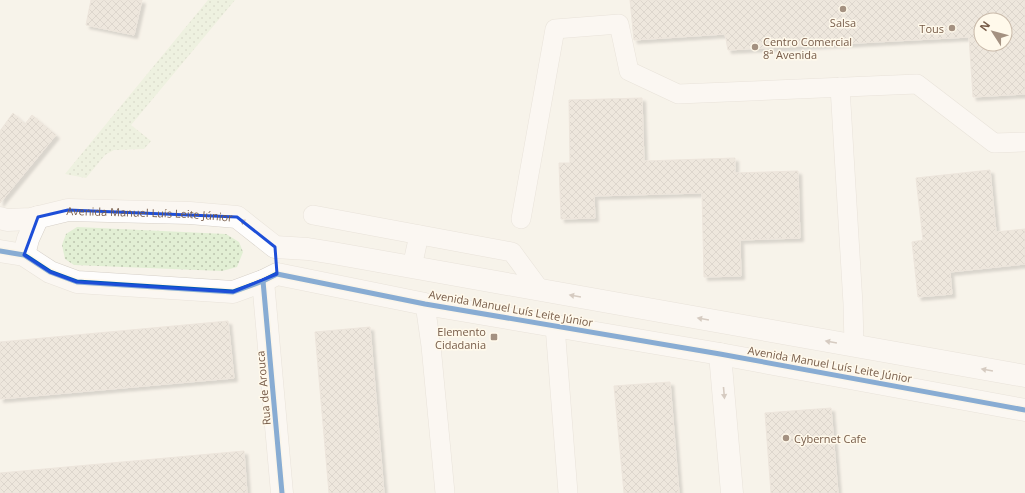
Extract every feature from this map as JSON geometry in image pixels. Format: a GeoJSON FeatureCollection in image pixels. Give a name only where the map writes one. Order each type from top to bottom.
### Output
{"type":"FeatureCollection","features":[{"type":"Feature","properties":{"kind":"street","name":"Avenida Manuel Luís Leite Júnior"},"geometry":{"type":"LineString","coordinates":[[0,218],[7,220],[38,217],[68,210],[190,213],[237,217],[275,247],[308,249],[1025,376]]}},
{"type":"Feature","properties":{"kind":"street"},"geometry":{"type":"LineString","coordinates":[[24,255],[28,239],[38,217]]}},
{"type":"Feature","properties":{"kind":"street"},"geometry":{"type":"LineString","coordinates":[[270,278],[275,247]]}},
{"type":"Feature","properties":{"kind":"street","name":"Avenida Manuel Luís Leite Júnior"},"geometry":{"type":"LineString","coordinates":[[0,251],[24,255],[50,272],[77,282],[233,292],[270,278],[720,354],[1025,410]]}},
{"type":"Feature","properties":{"kind":"street","name":"Rua de Arouca"},"geometry":{"type":"LineString","coordinates":[[270,278],[282,493]]}},
{"type":"Feature","properties":{"kind":"street"},"geometry":{"type":"LineString","coordinates":[[720,354],[732,493]]}},
{"type":"Feature","properties":{"kind":"lane"},"geometry":{"type":"LineString","coordinates":[[521,219],[555,29],[619,24],[629,71],[678,94],[917,84],[994,143],[1025,142]]}},
{"type":"Feature","properties":{"kind":"lane"},"geometry":{"type":"LineString","coordinates":[[840,87],[853,304],[854,346]]}},
{"type":"Feature","properties":{"kind":"lane"},"geometry":{"type":"LineString","coordinates":[[313,215],[512,252],[540,290]]}},
{"type":"Feature","properties":{"kind":"lane"},"geometry":{"type":"LineString","coordinates":[[412,267],[419,235]]}},
{"type":"Feature","properties":{"kind":"lane"},"geometry":{"type":"LineString","coordinates":[[425,304],[445,493]]}},
{"type":"Feature","properties":{"kind":"lane"},"geometry":{"type":"LineString","coordinates":[[555,326],[568,493]]}},
{"type":"Feature","properties":{"kind":"highlighted area"},"geometry":{"type":"Polygon","coordinates":[[[68,210],[237,217],[275,247],[277,274],[233,292],[77,282],[50,272],[24,255],[38,217],[68,210]]]}},
{"type":"Feature","properties":{"kind":"green space"},"geometry":{"type":"Polygon","coordinates":[[[208,0],[235,0],[131,125],[151,141],[144,149],[114,150],[105,155],[86,178],[65,174],[208,0]]]}},
{"type":"Feature","properties":{"kind":"green space"},"geometry":{"type":"Polygon","coordinates":[[[77,227],[226,234],[239,242],[243,252],[237,267],[222,271],[74,265],[65,259],[62,245],[66,234],[77,227]]]}},
{"type":"Feature","properties":{"kind":"building"},"geometry":{"type":"Polygon","coordinates":[[[91,0],[142,0],[134,35],[86,25],[91,0]]]}},
{"type":"Feature","properties":{"kind":"building","name":"Centro Comercial 8ª Avenida"},"geometry":{"type":"Polygon","coordinates":[[[630,0],[1025,0],[1025,94],[973,97],[969,37],[728,50],[725,34],[634,40],[630,0]]]}},
{"type":"Feature","properties":{"kind":"building"},"geometry":{"type":"Polygon","coordinates":[[[642,98],[644,161],[735,158],[735,173],[798,171],[800,238],[740,240],[741,276],[704,277],[702,193],[594,196],[595,218],[561,219],[559,163],[570,163],[569,100],[642,98]]]}},
{"type":"Feature","properties":{"kind":"building"},"geometry":{"type":"Polygon","coordinates":[[[13,113],[25,124],[32,115],[56,135],[0,203],[0,131],[13,113]]]}},
{"type":"Feature","properties":{"kind":"building"},"geometry":{"type":"Polygon","coordinates":[[[990,170],[996,232],[1025,229],[1025,264],[950,272],[952,294],[918,297],[912,242],[923,240],[916,178],[990,170]]]}},
{"type":"Feature","properties":{"kind":"building"},"geometry":{"type":"Polygon","coordinates":[[[228,321],[234,378],[0,399],[0,342],[228,321]]]}},
{"type":"Feature","properties":{"kind":"building"},"geometry":{"type":"Polygon","coordinates":[[[370,327],[384,493],[329,493],[315,332],[370,327]]]}},
{"type":"Feature","properties":{"kind":"building"},"geometry":{"type":"Polygon","coordinates":[[[670,382],[679,493],[624,493],[614,386],[670,382]]]}},
{"type":"Feature","properties":{"kind":"building"},"geometry":{"type":"Polygon","coordinates":[[[831,408],[838,493],[771,493],[765,413],[831,408]]]}},
{"type":"Feature","properties":{"kind":"building"},"geometry":{"type":"Polygon","coordinates":[[[244,451],[247,493],[0,493],[0,473],[244,451]]]}},
{"type":"Feature","properties":{"kind":"cycle path"},"geometry":{"type":"LineString","coordinates":[[0,251],[24,255],[50,272],[77,282],[233,292],[277,274],[425,304],[720,354],[1025,410]]}},
{"type":"Feature","properties":{"kind":"cycle path"},"geometry":{"type":"LineString","coordinates":[[263,281],[282,493]]}},
{"type":"Feature","properties":{"kind":"place","name":"Salsa"},"geometry":{"type":"Point","coordinates":[843,9]}},
{"type":"Feature","properties":{"kind":"place","name":"Tous"},"geometry":{"type":"Point","coordinates":[952,28]}},
{"type":"Feature","properties":{"kind":"place","name":"Centro Comercial 8ª Avenida"},"geometry":{"type":"Point","coordinates":[755,47]}},
{"type":"Feature","properties":{"kind":"place","name":"Elemento Cidadania"},"geometry":{"type":"Point","coordinates":[494,337]}},
{"type":"Feature","properties":{"kind":"place","name":"Cybernet Cafe"},"geometry":{"type":"Point","coordinates":[786,438]}}]}
